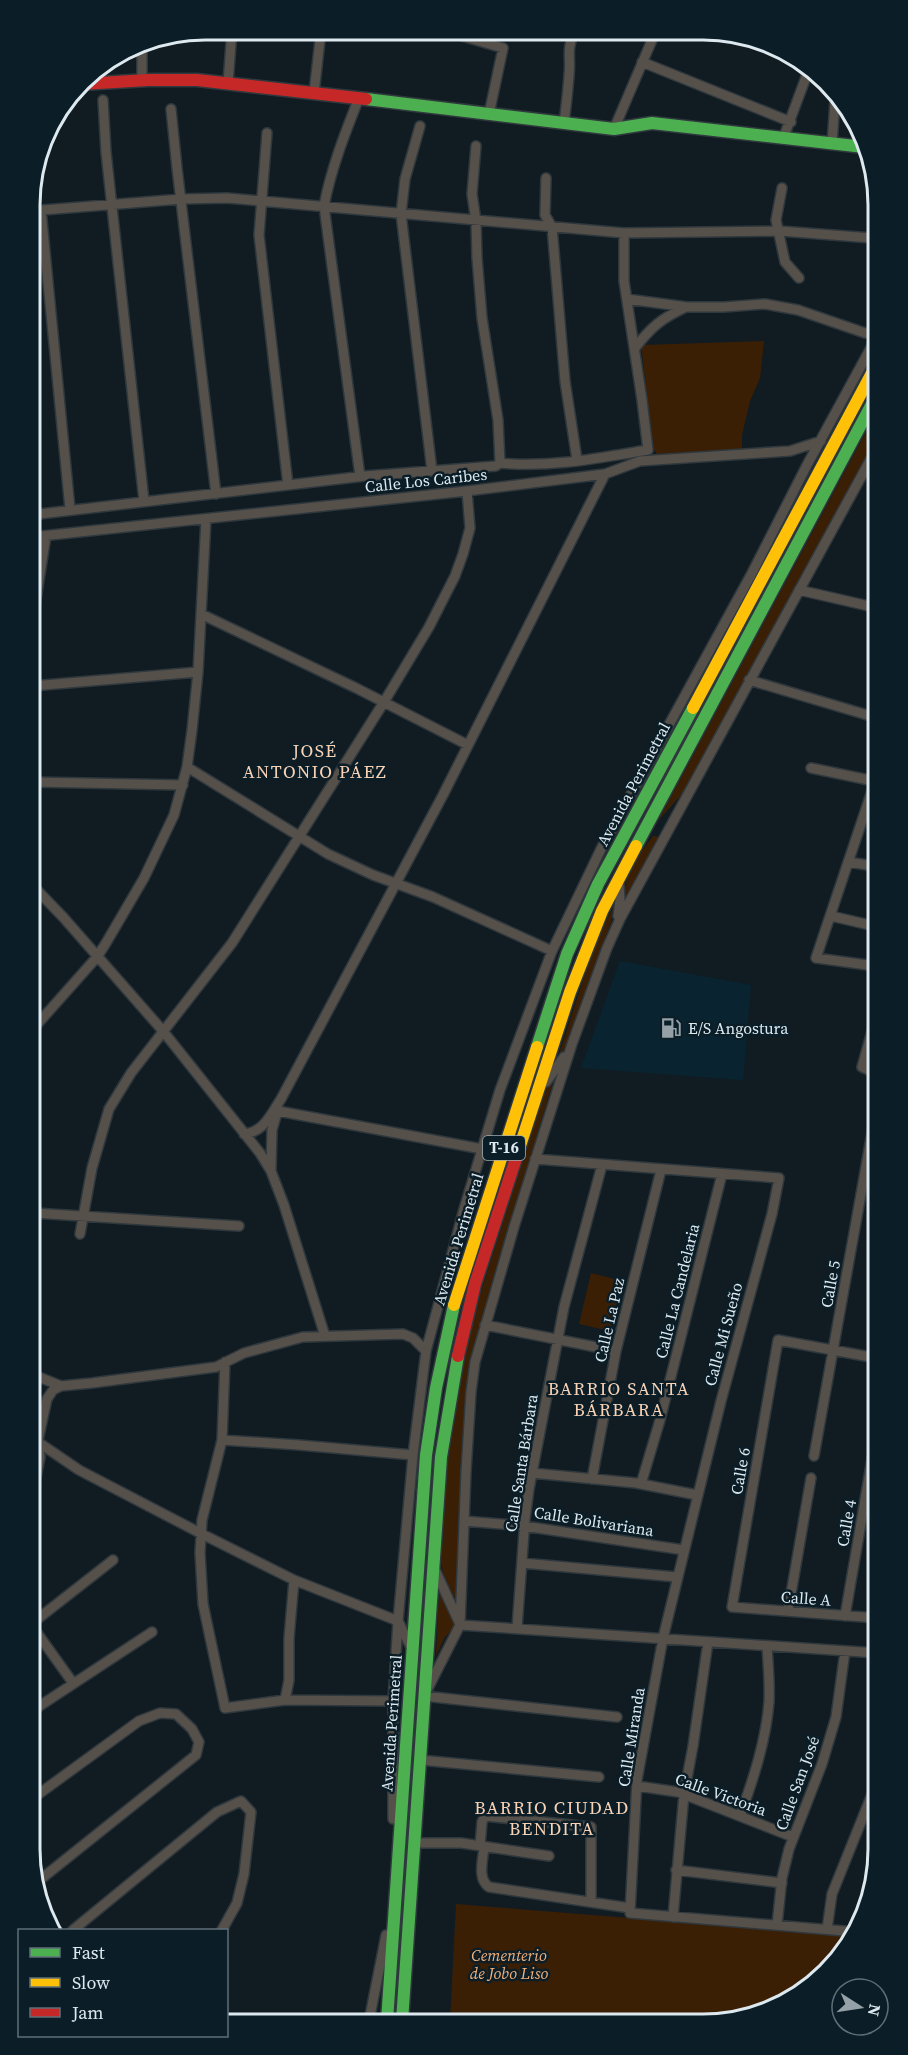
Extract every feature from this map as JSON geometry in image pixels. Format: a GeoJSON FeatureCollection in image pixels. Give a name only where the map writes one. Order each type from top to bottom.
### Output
{"type":"FeatureCollection","features":[{"type":"Feature","properties":{"kind":"main road"},"geometry":{"type":"LineString","coordinates":[[96,83],[175,78],[614,129],[652,123],[856,146]]}},
{"type":"Feature","properties":{"kind":"main road","name":"Avenida Perimetral"},"geometry":{"type":"LineString","coordinates":[[388,2014],[426,1455],[436,1388],[449,1325],[473,1242],[567,954],[598,884],[868,381]]}},
{"type":"Feature","properties":{"kind":"main road","name":"Avenida Perimetral"},"geometry":{"type":"LineString","coordinates":[[402,2014],[441,1457],[458,1351],[475,1284],[581,960],[602,910],[868,412]]}},
{"type":"Feature","properties":{"kind":"main road"},"geometry":{"type":"LineString","coordinates":[[407,1942],[413,2014]]}},
{"type":"Feature","properties":{"kind":"main road"},"geometry":{"type":"LineString","coordinates":[[384,2014],[389,1998]]}},
{"type":"Feature","properties":{"kind":"street"},"geometry":{"type":"LineString","coordinates":[[228,83],[231,40]]}},
{"type":"Feature","properties":{"kind":"street"},"geometry":{"type":"LineString","coordinates":[[314,93],[320,40]]}},
{"type":"Feature","properties":{"kind":"street"},"geometry":{"type":"LineString","coordinates":[[474,40],[503,48],[489,114]]}},
{"type":"Feature","properties":{"kind":"street"},"geometry":{"type":"LineString","coordinates":[[564,123],[570,71],[568,50],[571,40]]}},
{"type":"Feature","properties":{"kind":"street"},"geometry":{"type":"LineString","coordinates":[[614,129],[652,40]]}},
{"type":"Feature","properties":{"kind":"street"},"geometry":{"type":"LineString","coordinates":[[142,54],[142,79]]}},
{"type":"Feature","properties":{"kind":"street"},"geometry":{"type":"LineString","coordinates":[[642,62],[791,122]]}},
{"type":"Feature","properties":{"kind":"street"},"geometry":{"type":"LineString","coordinates":[[783,139],[806,78]]}},
{"type":"Feature","properties":{"kind":"street"},"geometry":{"type":"LineString","coordinates":[[359,98],[340,148],[324,206],[360,476]]}},
{"type":"Feature","properties":{"kind":"street"},"geometry":{"type":"LineString","coordinates":[[103,99],[106,152],[144,501]]}},
{"type":"Feature","properties":{"kind":"street"},"geometry":{"type":"LineString","coordinates":[[832,144],[835,107]]}},
{"type":"Feature","properties":{"kind":"street"},"geometry":{"type":"LineString","coordinates":[[171,109],[216,494]]}},
{"type":"Feature","properties":{"kind":"street"},"geometry":{"type":"LineString","coordinates":[[420,126],[405,179],[400,214],[432,471]]}},
{"type":"Feature","properties":{"kind":"street"},"geometry":{"type":"LineString","coordinates":[[267,133],[259,235],[288,485]]}},
{"type":"Feature","properties":{"kind":"street"},"geometry":{"type":"LineString","coordinates":[[476,146],[472,194],[476,221],[482,318],[498,420],[500,464]]}},
{"type":"Feature","properties":{"kind":"street"},"geometry":{"type":"LineString","coordinates":[[546,178],[545,215],[552,227],[565,381],[577,460]]}},
{"type":"Feature","properties":{"kind":"street"},"geometry":{"type":"LineString","coordinates":[[782,188],[776,220],[785,262],[799,278]]}},
{"type":"Feature","properties":{"kind":"street"},"geometry":{"type":"LineString","coordinates":[[70,509],[41,210],[182,199],[227,198],[624,233],[780,231],[868,238]]}},
{"type":"Feature","properties":{"kind":"street"},"geometry":{"type":"LineString","coordinates":[[41,514],[360,476],[500,464],[526,466],[648,450],[624,281],[624,233]]}},
{"type":"Feature","properties":{"kind":"street"},"geometry":{"type":"LineString","coordinates":[[627,300],[687,307],[765,304],[798,310],[868,333]]}},
{"type":"Feature","properties":{"kind":"street"},"geometry":{"type":"LineString","coordinates":[[635,348],[649,330],[664,317],[687,307]]}},
{"type":"Feature","properties":{"kind":"street"},"geometry":{"type":"LineString","coordinates":[[370,2014],[387,1930],[392,1857],[393,1701],[398,1621],[413,1455],[426,1351],[482,1149],[500,1090],[552,951],[601,849],[751,575],[807,465],[868,353]]}},
{"type":"Feature","properties":{"kind":"street","name":"Calle Los Caribes"},"geometry":{"type":"LineString","coordinates":[[41,536],[467,491],[605,474],[640,462],[790,451],[821,441]]}},
{"type":"Feature","properties":{"kind":"street"},"geometry":{"type":"LineString","coordinates":[[790,451],[807,465]]}},
{"type":"Feature","properties":{"kind":"street"},"geometry":{"type":"LineString","coordinates":[[617,1717],[424,1696],[460,1625],[471,1392],[475,1362],[535,1159],[572,1044],[615,930],[868,464]]}},
{"type":"Feature","properties":{"kind":"street"},"geometry":{"type":"LineString","coordinates":[[244,1134],[257,1131],[264,1125],[281,1099],[468,745],[605,474]]}},
{"type":"Feature","properties":{"kind":"street"},"geometry":{"type":"LineString","coordinates":[[80,1234],[92,1168],[109,1109],[131,1073],[232,943],[429,627],[455,576],[463,554],[470,528],[467,491]]}},
{"type":"Feature","properties":{"kind":"street"},"geometry":{"type":"LineString","coordinates":[[41,1021],[97,957],[144,878],[174,815],[187,767],[198,672],[206,519]]}},
{"type":"Feature","properties":{"kind":"street"},"geometry":{"type":"LineString","coordinates":[[41,569],[46,536]]}},
{"type":"Feature","properties":{"kind":"street"},"geometry":{"type":"LineString","coordinates":[[799,590],[868,607]]}},
{"type":"Feature","properties":{"kind":"street"},"geometry":{"type":"LineString","coordinates":[[201,614],[297,658],[468,745]]}},
{"type":"Feature","properties":{"kind":"street"},"geometry":{"type":"LineString","coordinates":[[41,686],[198,672]]}},
{"type":"Feature","properties":{"kind":"street"},"geometry":{"type":"LineString","coordinates":[[749,680],[868,715]]}},
{"type":"Feature","properties":{"kind":"street"},"geometry":{"type":"LineString","coordinates":[[187,767],[328,854],[552,951]]}},
{"type":"Feature","properties":{"kind":"street"},"geometry":{"type":"LineString","coordinates":[[811,768],[868,781]]}},
{"type":"Feature","properties":{"kind":"street"},"geometry":{"type":"LineString","coordinates":[[41,782],[183,785]]}},
{"type":"Feature","properties":{"kind":"street"},"geometry":{"type":"LineString","coordinates":[[868,802],[816,958],[868,965]]}},
{"type":"Feature","properties":{"kind":"street"},"geometry":{"type":"LineString","coordinates":[[848,862],[868,865]]}},
{"type":"Feature","properties":{"kind":"street"},"geometry":{"type":"LineString","coordinates":[[615,930],[620,908],[618,879]]}},
{"type":"Feature","properties":{"kind":"street"},"geometry":{"type":"LineString","coordinates":[[41,894],[163,1031],[260,1153],[271,1172],[284,1205],[325,1336]]}},
{"type":"Feature","properties":{"kind":"street"},"geometry":{"type":"LineString","coordinates":[[831,916],[868,925]]}},
{"type":"Feature","properties":{"kind":"street"},"geometry":{"type":"LineString","coordinates":[[535,1099],[572,1044]]}},
{"type":"Feature","properties":{"kind":"street"},"geometry":{"type":"LineString","coordinates":[[867,1047],[862,1066],[867,1069]]}},
{"type":"Feature","properties":{"kind":"street"},"geometry":{"type":"LineString","coordinates":[[271,1172],[272,1130],[281,1099]]}},
{"type":"Feature","properties":{"kind":"street"},"geometry":{"type":"LineString","coordinates":[[278,1111],[482,1149]]}},
{"type":"Feature","properties":{"kind":"street","name":"Calle 5"},"geometry":{"type":"LineString","coordinates":[[814,1456],[867,1158]]}},
{"type":"Feature","properties":{"kind":"street"},"geometry":{"type":"LineString","coordinates":[[535,1159],[722,1174]]}},
{"type":"Feature","properties":{"kind":"street","name":"Calle Santa Bárbara"},"geometry":{"type":"LineString","coordinates":[[517,1628],[524,1526],[532,1473],[567,1295],[602,1165]]}},
{"type":"Feature","properties":{"kind":"street","name":"Calle La Paz"},"geometry":{"type":"LineString","coordinates":[[592,1479],[616,1350],[661,1170]]}},
{"type":"Feature","properties":{"kind":"street","name":"Calle Mi Sueño"},"geometry":{"type":"LineString","coordinates":[[663,1638],[720,1401],[772,1214],[779,1178],[722,1174]]}},
{"type":"Feature","properties":{"kind":"street","name":"Calle La Candelaria"},"geometry":{"type":"LineString","coordinates":[[641,1484],[660,1420],[722,1174]]}},
{"type":"Feature","properties":{"kind":"street"},"geometry":{"type":"LineString","coordinates":[[40,1213],[239,1226]]}},
{"type":"Feature","properties":{"kind":"street"},"geometry":{"type":"LineString","coordinates":[[485,1325],[616,1350]]}},
{"type":"Feature","properties":{"kind":"street"},"geometry":{"type":"LineString","coordinates":[[40,1424],[47,1399],[53,1390],[61,1386],[216,1367],[244,1353],[303,1337],[403,1334],[413,1338],[426,1351]]}},
{"type":"Feature","properties":{"kind":"street","name":"Calle 6"},"geometry":{"type":"LineString","coordinates":[[732,1607],[778,1340],[833,1350]]}},
{"type":"Feature","properties":{"kind":"street"},"geometry":{"type":"LineString","coordinates":[[833,1350],[867,1356]]}},
{"type":"Feature","properties":{"kind":"street"},"geometry":{"type":"LineString","coordinates":[[225,1362],[222,1440],[206,1497],[200,1553],[203,1604],[225,1708],[285,1700],[393,1701]]}},
{"type":"Feature","properties":{"kind":"street"},"geometry":{"type":"LineString","coordinates":[[40,1378],[61,1386]]}},
{"type":"Feature","properties":{"kind":"street"},"geometry":{"type":"LineString","coordinates":[[222,1440],[413,1455]]}},
{"type":"Feature","properties":{"kind":"street"},"geometry":{"type":"LineString","coordinates":[[40,1443],[79,1470],[294,1580],[398,1621],[412,1650]]}},
{"type":"Feature","properties":{"kind":"street"},"geometry":{"type":"LineString","coordinates":[[532,1473],[641,1484],[697,1495]]}},
{"type":"Feature","properties":{"kind":"street"},"geometry":{"type":"LineString","coordinates":[[788,1611],[811,1478]]}},
{"type":"Feature","properties":{"kind":"street","name":"Calle 4"},"geometry":{"type":"LineString","coordinates":[[845,1616],[867,1487]]}},
{"type":"Feature","properties":{"kind":"street","name":"Calle Bolivariana"},"geometry":{"type":"LineString","coordinates":[[464,1521],[524,1526],[684,1550]]}},
{"type":"Feature","properties":{"kind":"street"},"geometry":{"type":"LineString","coordinates":[[40,1617],[113,1560]]}},
{"type":"Feature","properties":{"kind":"street"},"geometry":{"type":"LineString","coordinates":[[522,1563],[677,1577]]}},
{"type":"Feature","properties":{"kind":"street"},"geometry":{"type":"LineString","coordinates":[[433,1566],[460,1625]]}},
{"type":"Feature","properties":{"kind":"street"},"geometry":{"type":"LineString","coordinates":[[285,1700],[289,1680],[289,1638],[294,1580]]}},
{"type":"Feature","properties":{"kind":"street","name":"Calle A"},"geometry":{"type":"LineString","coordinates":[[732,1607],[867,1617]]}},
{"type":"Feature","properties":{"kind":"street"},"geometry":{"type":"LineString","coordinates":[[460,1625],[867,1652]]}},
{"type":"Feature","properties":{"kind":"street"},"geometry":{"type":"LineString","coordinates":[[40,1706],[152,1632]]}},
{"type":"Feature","properties":{"kind":"street"},"geometry":{"type":"LineString","coordinates":[[40,1637],[73,1683]]}},
{"type":"Feature","properties":{"kind":"street","name":"Calle Miranda"},"geometry":{"type":"LineString","coordinates":[[630,1911],[637,1786],[663,1638]]}},
{"type":"Feature","properties":{"kind":"street"},"geometry":{"type":"LineString","coordinates":[[674,1917],[676,1870],[684,1794],[708,1642]]}},
{"type":"Feature","properties":{"kind":"street"},"geometry":{"type":"LineString","coordinates":[[740,1816],[754,1775],[766,1722],[769,1685],[767,1646]]}},
{"type":"Feature","properties":{"kind":"street","name":"Calle San José"},"geometry":{"type":"LineString","coordinates":[[777,1925],[782,1883],[793,1837],[829,1743],[836,1717],[845,1651]]}},
{"type":"Feature","properties":{"kind":"street"},"geometry":{"type":"LineString","coordinates":[[40,1793],[139,1721],[160,1713],[176,1714],[192,1729],[199,1742],[196,1755],[43,1877]]}},
{"type":"Feature","properties":{"kind":"street"},"geometry":{"type":"LineString","coordinates":[[420,1760],[599,1777]]}},
{"type":"Feature","properties":{"kind":"street","name":"Calle Victoria"},"geometry":{"type":"LineString","coordinates":[[637,1786],[669,1789],[793,1837]]}},
{"type":"Feature","properties":{"kind":"street"},"geometry":{"type":"LineString","coordinates":[[75,1929],[217,1812],[241,1801],[251,1812],[244,1874],[237,1903],[223,1929]]}},
{"type":"Feature","properties":{"kind":"street"},"geometry":{"type":"LineString","coordinates":[[827,1929],[832,1894],[867,1807]]}},
{"type":"Feature","properties":{"kind":"street"},"geometry":{"type":"LineString","coordinates":[[591,1902],[591,1827],[485,1816],[483,1819],[482,1878],[489,1887],[674,1917],[846,1931]]}},
{"type":"Feature","properties":{"kind":"street"},"geometry":{"type":"LineString","coordinates":[[414,1843],[482,1846],[549,1856]]}},
{"type":"Feature","properties":{"kind":"street"},"geometry":{"type":"LineString","coordinates":[[676,1870],[782,1883]]}},
{"type":"Feature","properties":{"kind":"street"},"geometry":{"type":"LineString","coordinates":[[374,1996],[389,1998]]}},
{"type":"Feature","properties":{"kind":"shaded area","name":"E/S Angostura"},"geometry":{"type":"Polygon","coordinates":[[[620,961],[751,985],[743,1080],[581,1068],[620,961]]]}},
{"type":"Feature","properties":{"kind":"green space"},"geometry":{"type":"Polygon","coordinates":[[[764,341],[760,378],[750,401],[742,435],[742,453],[674,459],[657,455],[653,447],[641,345],[764,341]]]}},
{"type":"Feature","properties":{"kind":"green space"},"geometry":{"type":"Polygon","coordinates":[[[868,429],[868,456],[682,794],[658,821],[868,429]]]}},
{"type":"Feature","properties":{"kind":"green space"},"geometry":{"type":"Polygon","coordinates":[[[653,836],[659,839],[625,902],[624,893],[628,876],[653,836]]]}},
{"type":"Feature","properties":{"kind":"green space"},"geometry":{"type":"Polygon","coordinates":[[[613,907],[611,923],[603,943],[600,961],[572,1040],[561,1053],[595,944],[613,907]]]}},
{"type":"Feature","properties":{"kind":"green space"},"geometry":{"type":"Polygon","coordinates":[[[554,1079],[488,1296],[472,1361],[461,1454],[456,1596],[454,1597],[443,1573],[441,1562],[447,1464],[457,1398],[474,1313],[544,1095],[554,1079]]]}},
{"type":"Feature","properties":{"kind":"green space"},"geometry":{"type":"Polygon","coordinates":[[[591,1273],[622,1281],[610,1331],[579,1324],[591,1273]]]}},
{"type":"Feature","properties":{"kind":"green space"},"geometry":{"type":"Polygon","coordinates":[[[439,1591],[456,1621],[455,1627],[445,1637],[436,1656],[439,1591]]]}},
{"type":"Feature","properties":{"kind":"green space","name":"Cementerio de Jobo Liso"},"geometry":{"type":"Polygon","coordinates":[[[456,1904],[843,1935],[819,1966],[794,1987],[765,2002],[745,2009],[702,2014],[450,2014],[456,1904]]]}},
{"type":"Feature","properties":{"kind":"traffic: fast"},"geometry":{"type":"LineString","coordinates":[[366,99],[614,129],[652,123],[856,146]]}},
{"type":"Feature","properties":{"kind":"traffic: fast"},"geometry":{"type":"LineString","coordinates":[[636,846],[868,412]]}},
{"type":"Feature","properties":{"kind":"traffic: fast"},"geometry":{"type":"LineString","coordinates":[[537,1047],[567,954],[598,884],[693,708]]}},
{"type":"Feature","properties":{"kind":"traffic: fast"},"geometry":{"type":"LineString","coordinates":[[387,2014],[426,1455],[436,1388],[454,1305]]}},
{"type":"Feature","properties":{"kind":"traffic: fast"},"geometry":{"type":"LineString","coordinates":[[402,2014],[441,1457],[458,1356]]}},
{"type":"Feature","properties":{"kind":"traffic: slow"},"geometry":{"type":"LineString","coordinates":[[693,708],[868,381]]}},
{"type":"Feature","properties":{"kind":"traffic: slow"},"geometry":{"type":"LineString","coordinates":[[520,1146],[570,992],[602,911],[636,846]]}},
{"type":"Feature","properties":{"kind":"traffic: slow"},"geometry":{"type":"LineString","coordinates":[[454,1305],[537,1047]]}},
{"type":"Feature","properties":{"kind":"traffic: jam"},"geometry":{"type":"LineString","coordinates":[[96,83],[197,80],[366,99]]}},
{"type":"Feature","properties":{"kind":"traffic: jam"},"geometry":{"type":"LineString","coordinates":[[458,1356],[475,1284],[520,1146]]}},
{"type":"Feature","properties":{"kind":"place","name":"E/S Angostura"},"geometry":{"type":"Point","coordinates":[671,1028]}},
{"type":"Feature","properties":{"kind":"district","name":"JOSÉ ANTONIO PÁEZ"},"geometry":{"type":"Point","coordinates":[315,762]}},
{"type":"Feature","properties":{"kind":"district","name":"BARRIO SANTA BÁRBARA"},"geometry":{"type":"Point","coordinates":[619,1399]}},
{"type":"Feature","properties":{"kind":"district","name":"BARRIO CIUDAD BENDITA"},"geometry":{"type":"Point","coordinates":[552,1818]}}]}
